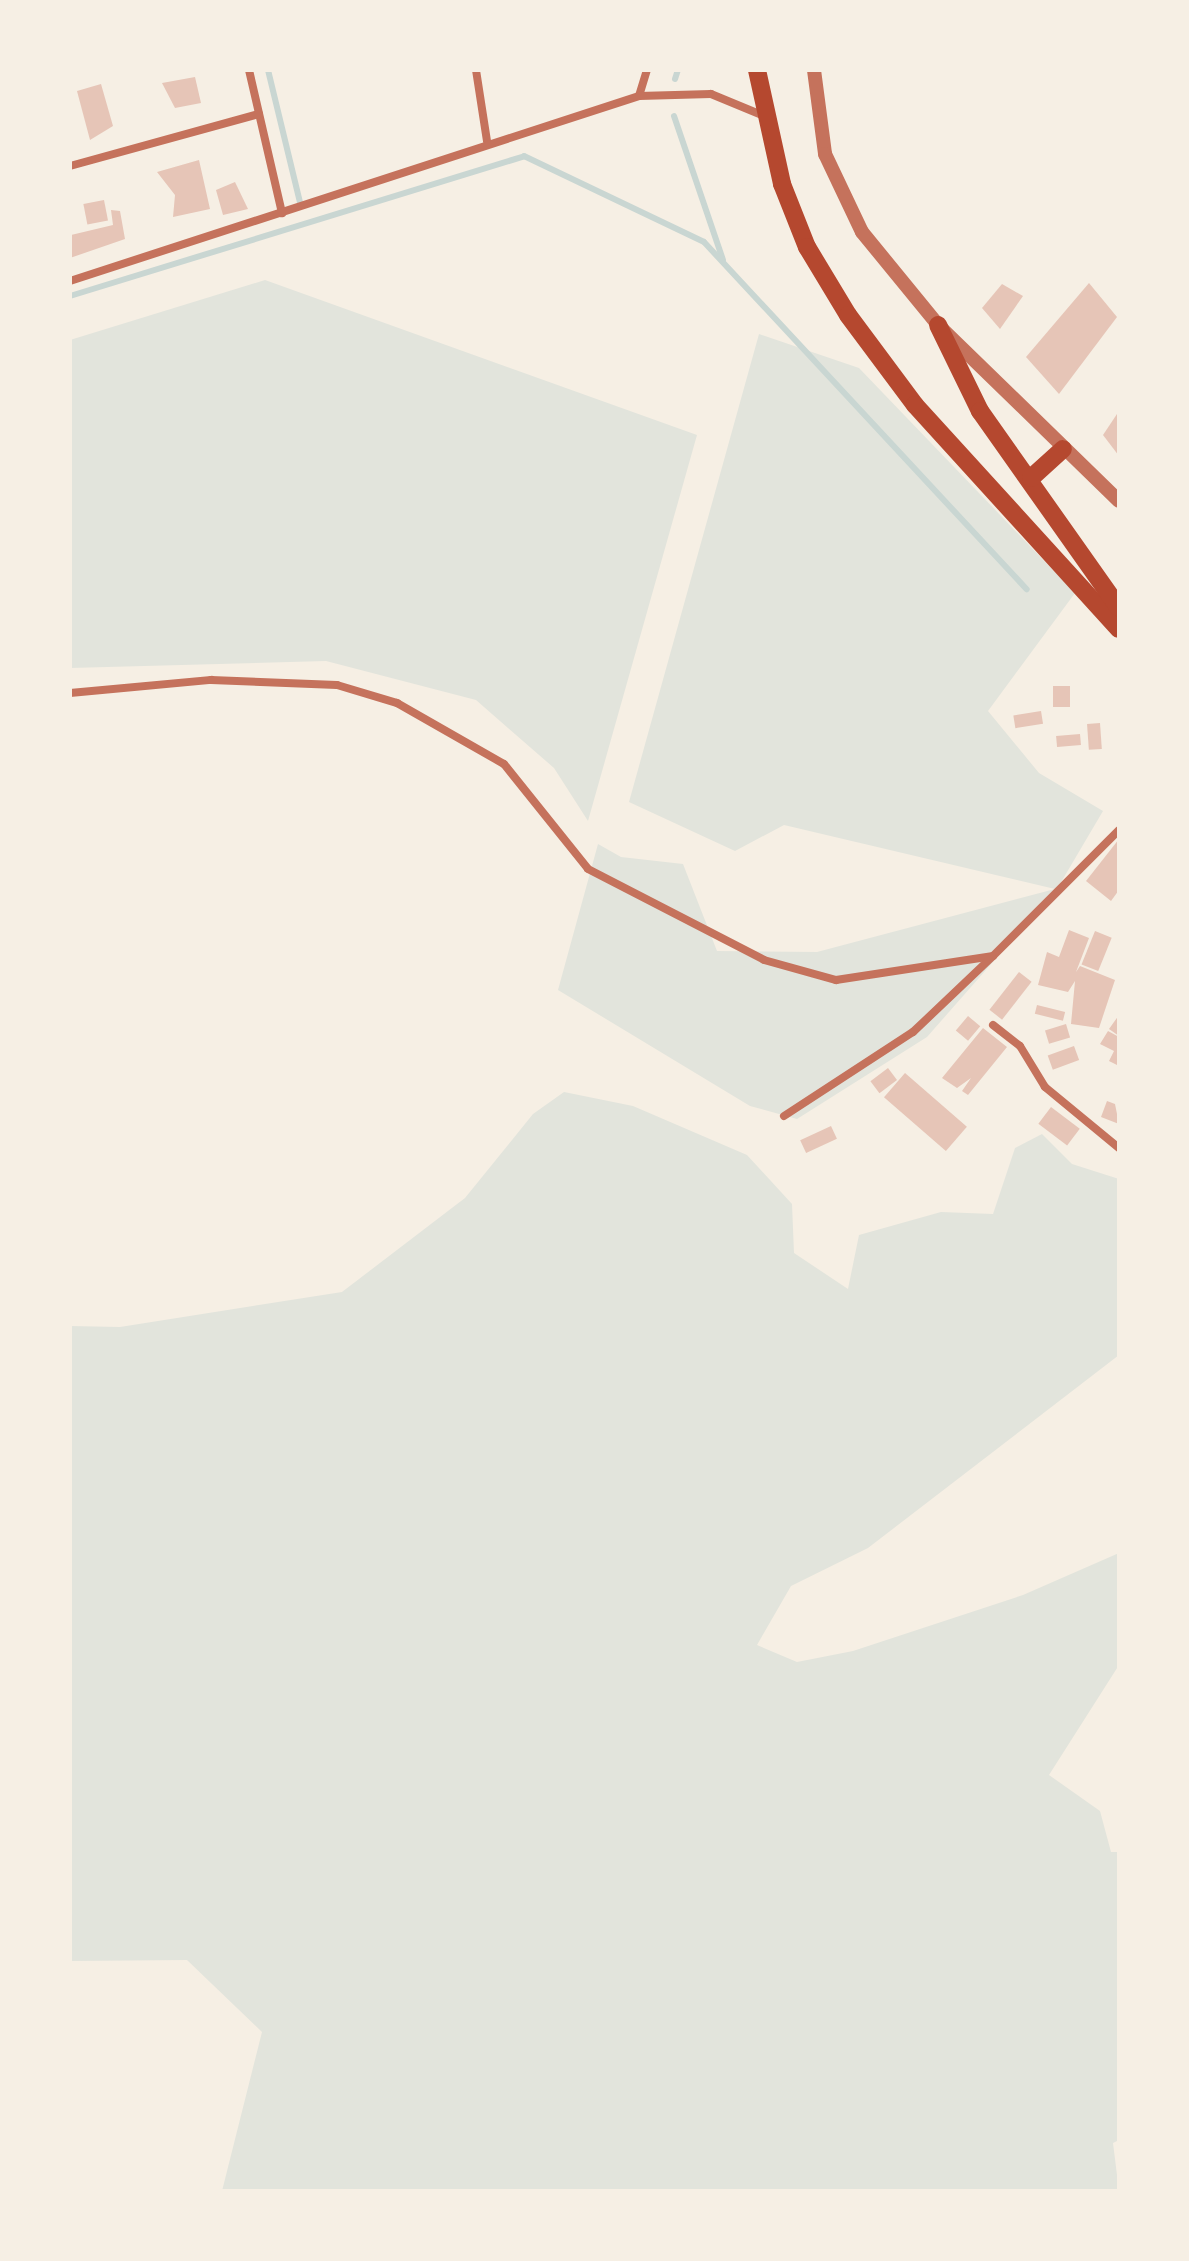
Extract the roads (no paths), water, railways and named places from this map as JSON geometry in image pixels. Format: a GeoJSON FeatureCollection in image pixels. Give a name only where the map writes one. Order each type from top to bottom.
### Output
{"type":"FeatureCollection","features":[{"type":"Feature","properties":{"kind":"highway"},"geometry":{"type":"LineString","coordinates":[[757,70],[764,116],[807,247],[848,315],[915,405],[1119,629]]}},
{"type":"Feature","properties":{"kind":"highway"},"geometry":{"type":"LineString","coordinates":[[938,325],[956,374],[1119,608]]}},
{"type":"Feature","properties":{"kind":"highway"},"geometry":{"type":"LineString","coordinates":[[1031,478],[1063,449]]}},
{"type":"Feature","properties":{"kind":"street"},"geometry":{"type":"LineString","coordinates":[[249,70],[282,213]]}},
{"type":"Feature","properties":{"kind":"street"},"geometry":{"type":"LineString","coordinates":[[476,70],[487,141]]}},
{"type":"Feature","properties":{"kind":"street"},"geometry":{"type":"LineString","coordinates":[[639,96],[647,70]]}},
{"type":"Feature","properties":{"kind":"street"},"geometry":{"type":"LineString","coordinates":[[814,70],[825,154],[862,232],[938,325],[1119,501]]}},
{"type":"Feature","properties":{"kind":"street"},"geometry":{"type":"LineString","coordinates":[[70,281],[282,213],[487,141],[639,96],[711,94],[764,116]]}},
{"type":"Feature","properties":{"kind":"street"},"geometry":{"type":"LineString","coordinates":[[70,166],[259,114]]}},
{"type":"Feature","properties":{"kind":"street"},"geometry":{"type":"LineString","coordinates":[[70,693],[211,680],[337,685],[397,703],[504,764],[588,869],[764,960],[836,980],[993,956]]}},
{"type":"Feature","properties":{"kind":"street"},"geometry":{"type":"LineString","coordinates":[[784,1116],[913,1032],[1119,830]]}},
{"type":"Feature","properties":{"kind":"street"},"geometry":{"type":"LineString","coordinates":[[993,1025],[1020,1046],[1045,1087],[1119,1148]]}},
{"type":"Feature","properties":{"kind":"waterway"},"geometry":{"type":"LineString","coordinates":[[268,70],[300,202]]}},
{"type":"Feature","properties":{"kind":"waterway"},"geometry":{"type":"LineString","coordinates":[[675,79],[678,70]]}},
{"type":"Feature","properties":{"kind":"waterway"},"geometry":{"type":"LineString","coordinates":[[674,116],[723,260]]}},
{"type":"Feature","properties":{"kind":"waterway"},"geometry":{"type":"LineString","coordinates":[[70,296],[524,156],[704,242],[1027,589]]}}]}
